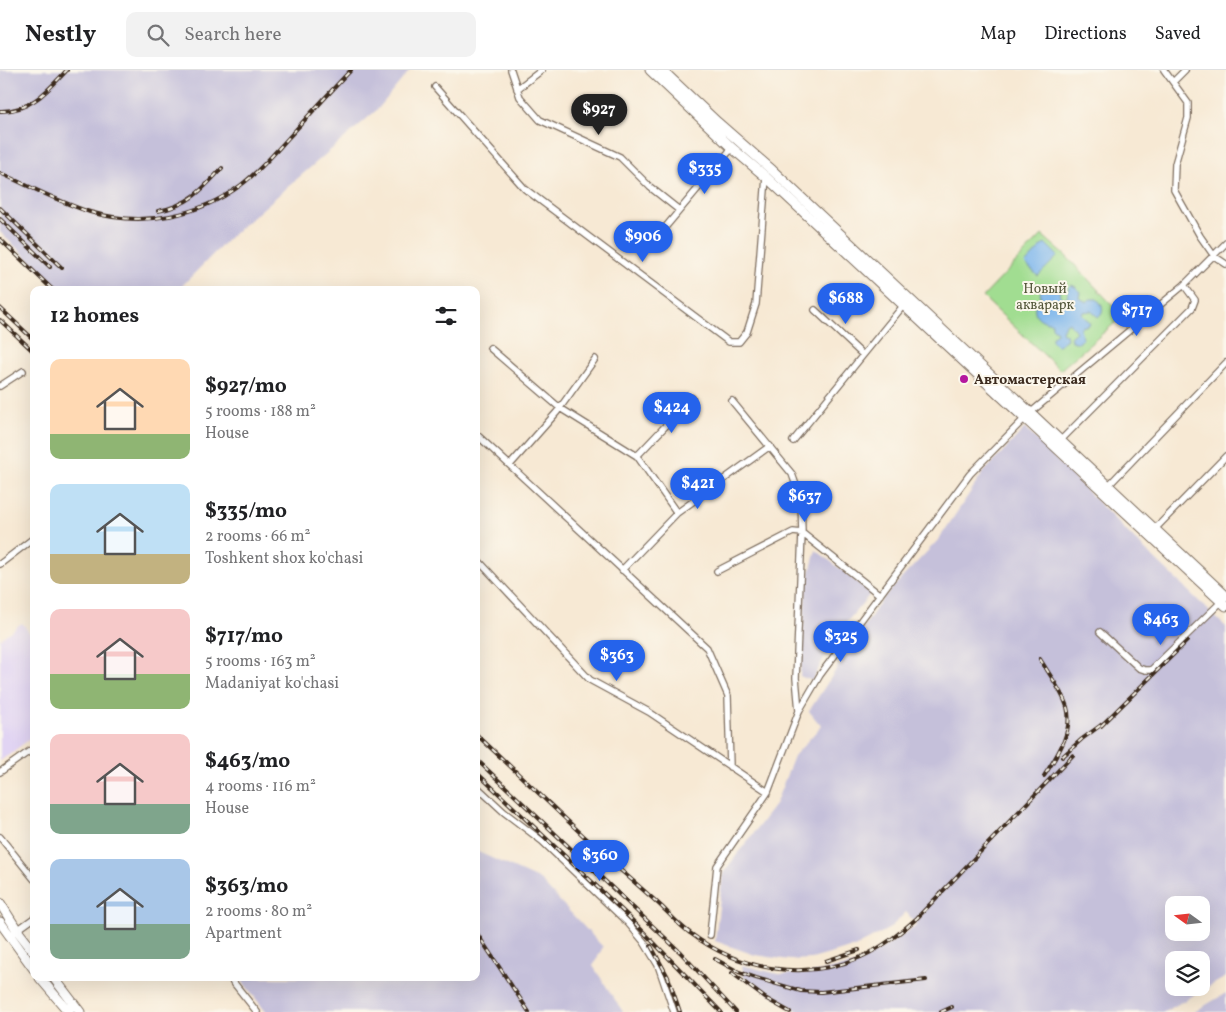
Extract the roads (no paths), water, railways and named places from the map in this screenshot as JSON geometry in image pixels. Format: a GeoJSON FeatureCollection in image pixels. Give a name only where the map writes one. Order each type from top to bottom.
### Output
{"type":"FeatureCollection","features":[{"type":"Feature","properties":{"kind":"main road"},"geometry":{"type":"LineString","coordinates":[[650,70],[735,144],[772,170],[1027,416],[1224,601]]}},
{"type":"Feature","properties":{"kind":"main road"},"geometry":{"type":"LineString","coordinates":[[662,70],[717,122],[766,177],[903,306],[1027,416],[1060,441],[1155,529],[1224,601]]}},
{"type":"Feature","properties":{"kind":"main road"},"geometry":{"type":"LineString","coordinates":[[0,903],[13,933],[30,962]]}},
{"type":"Feature","properties":{"kind":"main road"},"geometry":{"type":"LineString","coordinates":[[0,922],[30,948]]}},
{"type":"Feature","properties":{"kind":"main road"},"geometry":{"type":"LineString","coordinates":[[43,981],[69,1012]]}},
{"type":"Feature","properties":{"kind":"main road"},"geometry":{"type":"LineString","coordinates":[[56,981],[80,1012]]}},
{"type":"Feature","properties":{"kind":"street"},"geometry":{"type":"LineString","coordinates":[[511,70],[520,97],[540,120],[620,156],[650,187],[680,210]]}},
{"type":"Feature","properties":{"kind":"street"},"geometry":{"type":"LineString","coordinates":[[517,89],[542,70]]}},
{"type":"Feature","properties":{"kind":"street"},"geometry":{"type":"LineString","coordinates":[[1164,70],[1188,103],[1188,118],[1175,164],[1174,190],[1200,236],[1214,256],[1226,264]]}},
{"type":"Feature","properties":{"kind":"street"},"geometry":{"type":"LineString","coordinates":[[1174,82],[1185,70]]}},
{"type":"Feature","properties":{"kind":"street"},"geometry":{"type":"LineString","coordinates":[[435,87],[525,189],[729,342],[739,342],[747,332],[756,304],[766,177]]}},
{"type":"Feature","properties":{"kind":"street"},"geometry":{"type":"LineString","coordinates":[[663,230],[735,144]]}},
{"type":"Feature","properties":{"kind":"street"},"geometry":{"type":"LineString","coordinates":[[710,935],[718,866],[768,792],[799,711],[820,675],[970,474],[1027,416],[1184,285],[1226,243]]}},
{"type":"Feature","properties":{"kind":"street"},"geometry":{"type":"LineString","coordinates":[[1060,441],[1192,308],[1194,300],[1184,285]]}},
{"type":"Feature","properties":{"kind":"street"},"geometry":{"type":"LineString","coordinates":[[792,441],[903,306]]}},
{"type":"Feature","properties":{"kind":"street"},"geometry":{"type":"LineString","coordinates":[[815,310],[863,355]]}},
{"type":"Feature","properties":{"kind":"street"},"geometry":{"type":"LineString","coordinates":[[490,348],[560,408],[637,456],[677,513]]}},
{"type":"Feature","properties":{"kind":"street"},"geometry":{"type":"LineString","coordinates":[[510,465],[560,408],[595,359]]}},
{"type":"Feature","properties":{"kind":"street"},"geometry":{"type":"LineString","coordinates":[[1108,486],[1226,363]]}},
{"type":"Feature","properties":{"kind":"street"},"geometry":{"type":"LineString","coordinates":[[0,386],[23,371]]}},
{"type":"Feature","properties":{"kind":"street"},"geometry":{"type":"LineString","coordinates":[[637,456],[692,398]]}},
{"type":"Feature","properties":{"kind":"street"},"geometry":{"type":"LineString","coordinates":[[732,401],[792,474],[800,499],[802,532],[796,678],[799,711]]}},
{"type":"Feature","properties":{"kind":"street"},"geometry":{"type":"LineString","coordinates":[[480,438],[706,648],[728,696],[730,766]]}},
{"type":"Feature","properties":{"kind":"street"},"geometry":{"type":"LineString","coordinates":[[622,570],[677,513],[770,446]]}},
{"type":"Feature","properties":{"kind":"street"},"geometry":{"type":"LineString","coordinates":[[1155,529],[1226,456]]}},
{"type":"Feature","properties":{"kind":"street"},"geometry":{"type":"LineString","coordinates":[[717,571],[794,532],[802,532],[880,595]]}},
{"type":"Feature","properties":{"kind":"street"},"geometry":{"type":"LineString","coordinates":[[0,564],[30,541]]}},
{"type":"Feature","properties":{"kind":"street"},"geometry":{"type":"LineString","coordinates":[[480,562],[590,680],[649,712],[768,792]]}},
{"type":"Feature","properties":{"kind":"street"},"geometry":{"type":"LineString","coordinates":[[1100,632],[1139,668],[1151,670],[1224,601]]}},
{"type":"Feature","properties":{"kind":"street"},"geometry":{"type":"LineString","coordinates":[[0,772],[30,751]]}},
{"type":"Feature","properties":{"kind":"street"},"geometry":{"type":"LineString","coordinates":[[480,790],[504,812],[542,841],[628,923],[644,942],[658,965],[674,1012]]}},
{"type":"Feature","properties":{"kind":"street"},"geometry":{"type":"LineString","coordinates":[[0,837],[30,874]]}},
{"type":"Feature","properties":{"kind":"street"},"geometry":{"type":"LineString","coordinates":[[13,933],[30,921]]}},
{"type":"Feature","properties":{"kind":"street"},"geometry":{"type":"LineString","coordinates":[[232,981],[257,1012]]}},
{"type":"Feature","properties":{"kind":"water"},"geometry":{"type":"Polygon","coordinates":[[[1045,243],[1058,256],[1038,276],[1025,264],[1045,243]]]}},
{"type":"Feature","properties":{"kind":"water"},"geometry":{"type":"Polygon","coordinates":[[[1051,285],[1059,289],[1060,296],[1064,298],[1067,297],[1071,285],[1080,292],[1079,298],[1087,302],[1090,299],[1097,299],[1101,304],[1102,311],[1098,317],[1091,311],[1083,312],[1082,315],[1090,322],[1089,325],[1081,327],[1083,338],[1079,343],[1072,341],[1070,337],[1076,332],[1069,322],[1062,331],[1066,334],[1067,339],[1057,346],[1052,341],[1052,337],[1058,332],[1052,327],[1052,323],[1041,320],[1035,313],[1035,305],[1040,303],[1041,299],[1041,289],[1051,285]]]}},
{"type":"Feature","properties":{"kind":"railway"},"geometry":{"type":"LineString","coordinates":[[0,111],[20,108],[29,104],[45,92],[67,70]]}},
{"type":"Feature","properties":{"kind":"railway"},"geometry":{"type":"LineString","coordinates":[[0,173],[67,204],[90,212],[129,219],[169,216],[188,212],[224,196],[248,179],[268,161],[351,70]]}},
{"type":"Feature","properties":{"kind":"railway"},"geometry":{"type":"LineString","coordinates":[[158,211],[187,201],[201,190],[222,168]]}},
{"type":"Feature","properties":{"kind":"railway"},"geometry":{"type":"LineString","coordinates":[[0,208],[62,268]]}},
{"type":"Feature","properties":{"kind":"railway"},"geometry":{"type":"LineString","coordinates":[[0,219],[50,267]]}},
{"type":"Feature","properties":{"kind":"railway"},"geometry":{"type":"LineString","coordinates":[[0,239],[49,286]]}},
{"type":"Feature","properties":{"kind":"railway"},"geometry":{"type":"LineString","coordinates":[[0,308],[30,336]]}},
{"type":"Feature","properties":{"kind":"railway"},"geometry":{"type":"LineString","coordinates":[[0,320],[30,348]]}},
{"type":"Feature","properties":{"kind":"railway"},"geometry":{"type":"LineString","coordinates":[[1101,726],[1187,641]]}},
{"type":"Feature","properties":{"kind":"railway"},"geometry":{"type":"LineString","coordinates":[[1040,659],[1062,695],[1069,716],[1063,744],[1044,776]]}},
{"type":"Feature","properties":{"kind":"railway"},"geometry":{"type":"LineString","coordinates":[[1062,757],[1105,722]]}},
{"type":"Feature","properties":{"kind":"railway"},"geometry":{"type":"LineString","coordinates":[[480,738],[690,933],[709,946],[729,956],[773,968],[795,970],[839,965],[869,953],[897,935],[917,918],[1073,755]]}},
{"type":"Feature","properties":{"kind":"railway"},"geometry":{"type":"LineString","coordinates":[[480,763],[680,952],[736,1012]]}},
{"type":"Feature","properties":{"kind":"railway"},"geometry":{"type":"LineString","coordinates":[[480,776],[627,915],[721,1012]]}},
{"type":"Feature","properties":{"kind":"railway"},"geometry":{"type":"LineString","coordinates":[[480,938],[529,1012]]}},
{"type":"Feature","properties":{"kind":"railway"},"geometry":{"type":"LineString","coordinates":[[651,946],[668,977],[680,1012]]}},
{"type":"Feature","properties":{"kind":"railway"},"geometry":{"type":"LineString","coordinates":[[826,961],[859,950]]}},
{"type":"Feature","properties":{"kind":"railway"},"geometry":{"type":"LineString","coordinates":[[715,959],[739,972],[801,991],[821,992],[926,980]]}},
{"type":"Feature","properties":{"kind":"railway"},"geometry":{"type":"LineString","coordinates":[[732,973],[765,998],[790,1012]]}},
{"type":"Feature","properties":{"kind":"railway"},"geometry":{"type":"LineString","coordinates":[[941,1012],[952,1007]]}},
{"type":"Feature","properties":{"kind":"place","name":"Автомастерская"},"geometry":{"type":"Point","coordinates":[964,379]}},
{"type":"Feature","properties":{"kind":"park label","name":"Новый акварарк"},"geometry":{"type":"Point","coordinates":[1045,296]}}]}
